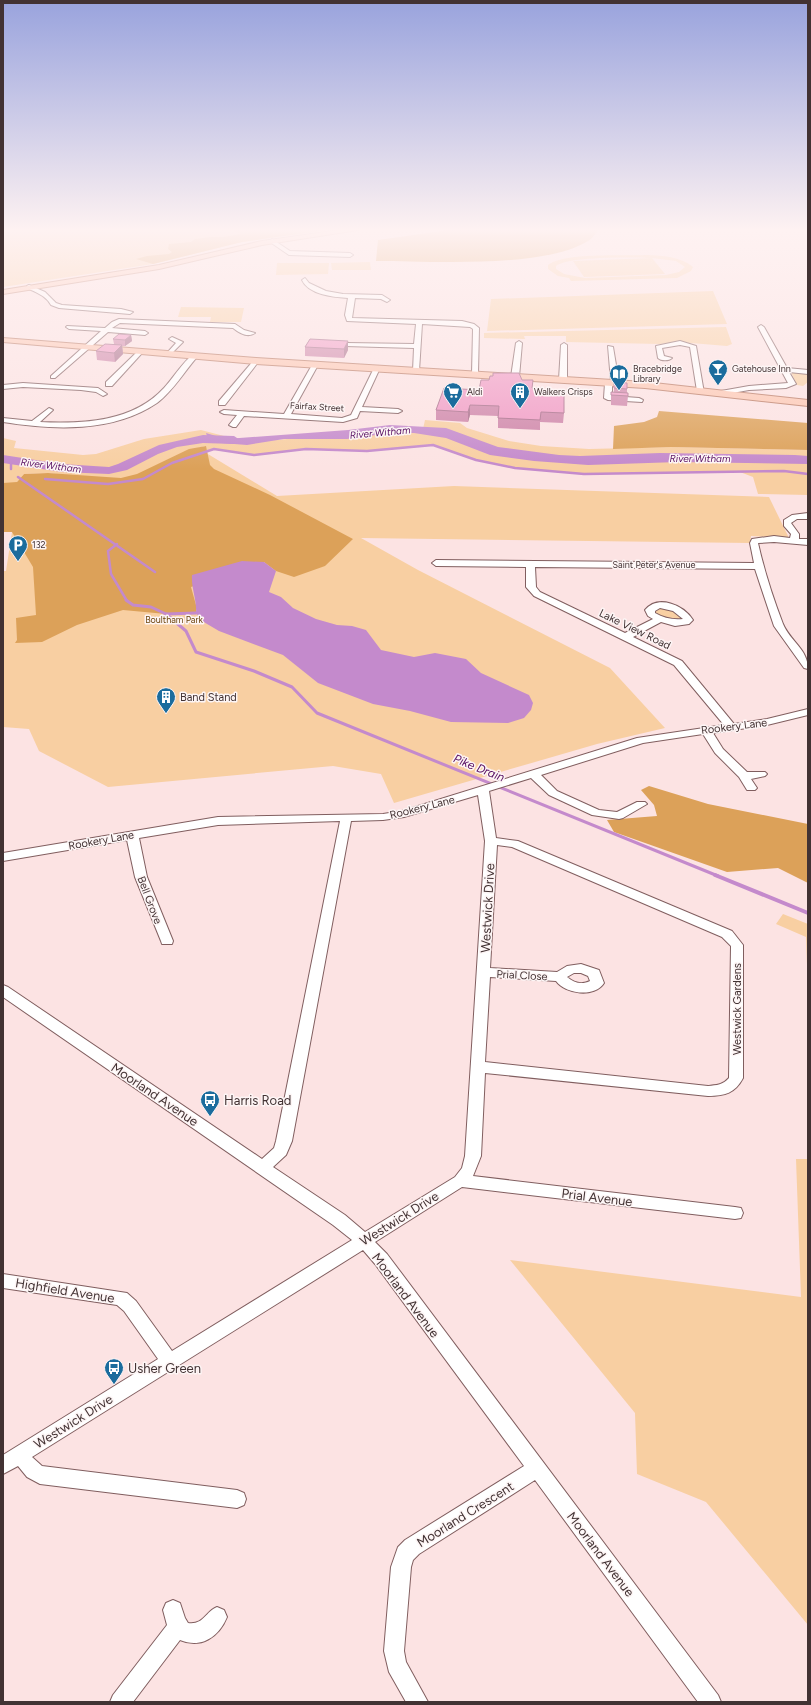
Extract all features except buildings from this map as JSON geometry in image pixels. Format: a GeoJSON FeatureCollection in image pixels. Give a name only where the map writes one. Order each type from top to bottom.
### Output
{"type":"FeatureCollection","features":[{"type":"Feature","properties":{"kind":"main road"},"geometry":{"type":"LineString","coordinates":[[3,340],[256,361],[612,383],[724,393],[808,403]]}},
{"type":"Feature","properties":{"kind":"street"},"geometry":{"type":"LineString","coordinates":[[117,310],[127,310]]}},
{"type":"Feature","properties":{"kind":"street"},"geometry":{"type":"LineString","coordinates":[[349,310],[349,320],[462,323],[472,325],[476,328],[475,374]]}},
{"type":"Feature","properties":{"kind":"street"},"geometry":{"type":"LineString","coordinates":[[52,377],[114,323],[127,321],[235,326],[242,332],[252,333]]}},
{"type":"Feature","properties":{"kind":"street"},"geometry":{"type":"LineString","coordinates":[[416,371],[419,322]]}},
{"type":"Feature","properties":{"kind":"street"},"geometry":{"type":"LineString","coordinates":[[69,327],[145,333]]}},
{"type":"Feature","properties":{"kind":"street"},"geometry":{"type":"LineString","coordinates":[[724,393],[749,388],[790,386],[792,384],[761,327]]}},
{"type":"Feature","properties":{"kind":"street"},"geometry":{"type":"LineString","coordinates":[[169,354],[184,342],[172,339]]}},
{"type":"Feature","properties":{"kind":"street"},"geometry":{"type":"LineString","coordinates":[[515,377],[519,343]]}},
{"type":"Feature","properties":{"kind":"street"},"geometry":{"type":"LineString","coordinates":[[669,358],[661,358],[658,347],[680,343],[693,346],[701,391]]}},
{"type":"Feature","properties":{"kind":"street"},"geometry":{"type":"LineString","coordinates":[[347,345],[417,346]]}},
{"type":"Feature","properties":{"kind":"street"},"geometry":{"type":"LineString","coordinates":[[563,380],[564,345]]}},
{"type":"Feature","properties":{"kind":"street"},"geometry":{"type":"LineString","coordinates":[[610,347],[612,383],[605,398],[639,400]]}},
{"type":"Feature","properties":{"kind":"street"},"geometry":{"type":"LineString","coordinates":[[3,387],[14,385],[35,386],[101,392],[140,352]]}},
{"type":"Feature","properties":{"kind":"street"},"geometry":{"type":"LineString","coordinates":[[3,420],[54,426],[84,424],[111,419],[141,409],[155,401],[195,356]]}},
{"type":"Feature","properties":{"kind":"street"},"geometry":{"type":"LineString","coordinates":[[222,403],[256,361]]}},
{"type":"Feature","properties":{"kind":"street"},"geometry":{"type":"LineString","coordinates":[[286,416],[315,365]]}},
{"type":"Feature","properties":{"kind":"street","name":"Fairfax Street"},"geometry":{"type":"LineString","coordinates":[[224,412],[342,420],[354,416],[377,368]]}},
{"type":"Feature","properties":{"kind":"street"},"geometry":{"type":"LineString","coordinates":[[785,370],[808,372]]}},
{"type":"Feature","properties":{"kind":"street"},"geometry":{"type":"LineString","coordinates":[[26,393],[35,386]]}},
{"type":"Feature","properties":{"kind":"street"},"geometry":{"type":"LineString","coordinates":[[357,409],[398,411]]}},
{"type":"Feature","properties":{"kind":"street"},"geometry":{"type":"LineString","coordinates":[[33,424],[49,410]]}},
{"type":"Feature","properties":{"kind":"street"},"geometry":{"type":"LineString","coordinates":[[233,425],[242,413]]}},
{"type":"Feature","properties":{"kind":"street"},"geometry":{"type":"LineString","coordinates":[[794,540],[795,534],[788,526],[787,522],[795,517],[808,516]]}},
{"type":"Feature","properties":{"kind":"street"},"geometry":{"type":"LineString","coordinates":[[808,542],[769,539],[755,541],[754,544],[759,566],[779,626],[808,666]]}},
{"type":"Feature","properties":{"kind":"street","name":"Saint Peter's Avenue"},"geometry":{"type":"LineString","coordinates":[[436,563],[759,566]]}},
{"type":"Feature","properties":{"kind":"street","name":"Lake View Road"},"geometry":{"type":"LineString","coordinates":[[530,564],[531,587],[537,594],[626,637],[682,667],[731,727]]}},
{"type":"Feature","properties":{"kind":"street"},"geometry":{"type":"LineString","coordinates":[[626,637],[660,619]]}},
{"type":"Feature","properties":{"kind":"street","name":"Rookery Lane"},"geometry":{"type":"LineString","coordinates":[[3,857],[132,834],[245,819],[383,817],[404,814],[486,790],[533,773],[640,740],[663,735],[777,720],[808,712]]}},
{"type":"Feature","properties":{"kind":"street"},"geometry":{"type":"LineString","coordinates":[[706,730],[718,751],[731,761],[744,776],[751,788]]}},
{"type":"Feature","properties":{"kind":"street"},"geometry":{"type":"LineString","coordinates":[[533,773],[554,793],[596,813],[619,816],[641,804]]}},
{"type":"Feature","properties":{"kind":"street"},"geometry":{"type":"LineString","coordinates":[[744,776],[761,774]]}},
{"type":"Feature","properties":{"kind":"street","name":"Westwick Drive"},"geometry":{"type":"LineString","coordinates":[[3,1465],[169,1360],[460,1181],[468,1170],[473,1156],[491,841],[486,790]]}},
{"type":"Feature","properties":{"kind":"street"},"geometry":{"type":"LineString","coordinates":[[263,1168],[281,1151],[284,1142],[346,818]]}},
{"type":"Feature","properties":{"kind":"street","name":"Bell Grove"},"geometry":{"type":"LineString","coordinates":[[132,834],[140,877],[167,941]]}},
{"type":"Feature","properties":{"kind":"street","name":"Westwick Gardens"},"geometry":{"type":"LineString","coordinates":[[479,1067],[708,1091],[722,1091],[732,1086],[736,1078],[737,945],[733,938],[727,934],[514,844],[491,841]]}},
{"type":"Feature","properties":{"kind":"street","name":"Prial Close"},"geometry":{"type":"LineString","coordinates":[[484,972],[560,977]]}},
{"type":"Feature","properties":{"kind":"street","name":"Moorland Avenue"},"geometry":{"type":"LineString","coordinates":[[3,990],[339,1220],[364,1240],[711,1702]]}},
{"type":"Feature","properties":{"kind":"street","name":"Prial Avenue"},"geometry":{"type":"LineString","coordinates":[[460,1181],[735,1213]]}},
{"type":"Feature","properties":{"kind":"street","name":"Highfield Avenue"},"geometry":{"type":"LineString","coordinates":[[3,1281],[121,1298],[130,1306],[169,1360]]}},
{"type":"Feature","properties":{"kind":"street"},"geometry":{"type":"LineString","coordinates":[[21,1454],[32,1472],[40,1475],[237,1499]]}},
{"type":"Feature","properties":{"kind":"street","name":"Moorland Crescent"},"geometry":{"type":"LineString","coordinates":[[418,1702],[396,1665],[394,1651],[401,1567],[405,1554],[412,1547],[536,1469]]}},
{"type":"Feature","properties":{"kind":"street"},"geometry":{"type":"LineString","coordinates":[[120,1702],[176,1618],[182,1631],[192,1634],[201,1633],[211,1627],[217,1617]]}},
{"type":"Feature","properties":{"kind":"green space"},"geometry":{"type":"Polygon","coordinates":[[[180,310],[244,310],[241,322],[210,322],[211,317],[178,317],[180,310]]]}},
{"type":"Feature","properties":{"kind":"green space"},"geometry":{"type":"Polygon","coordinates":[[[490,310],[721,310],[727,324],[487,331],[490,310]]]}},
{"type":"Feature","properties":{"kind":"green space"},"geometry":{"type":"Polygon","coordinates":[[[726,327],[732,344],[727,346],[679,342],[660,344],[566,342],[566,336],[524,336],[525,339],[484,338],[484,333],[726,327]]]}},
{"type":"Feature","properties":{"kind":"green space"},"geometry":{"type":"Polygon","coordinates":[[[791,372],[808,374],[808,382],[803,386],[797,385],[791,372]]]}},
{"type":"Feature","properties":{"kind":"green space","name":"Boultham Park"},"geometry":{"type":"Polygon","coordinates":[[[425,420],[460,423],[467,428],[509,441],[541,446],[589,449],[671,447],[808,450],[808,495],[758,494],[753,477],[740,472],[584,474],[515,468],[476,460],[433,445],[367,451],[306,449],[254,455],[215,449],[207,451],[205,446],[198,448],[277,496],[454,486],[769,497],[789,538],[751,536],[750,543],[361,538],[418,570],[610,668],[665,728],[597,744],[394,803],[381,774],[333,766],[108,787],[39,751],[29,729],[3,727],[3,571],[6,571],[12,532],[3,532],[3,438],[16,441],[14,448],[83,455],[96,454],[144,439],[201,430],[247,442],[423,429],[425,420]],[[48,473],[24,474],[17,482],[75,476],[48,473]]]}},
{"type":"Feature","properties":{"kind":"green space"},"geometry":{"type":"Polygon","coordinates":[[[657,607],[672,610],[685,620],[663,618],[656,614],[653,610],[657,607]]]}},
{"type":"Feature","properties":{"kind":"green space"},"geometry":{"type":"Polygon","coordinates":[[[783,914],[808,924],[808,993],[806,937],[776,924],[783,914]]]}},
{"type":"Feature","properties":{"kind":"green space"},"geometry":{"type":"Polygon","coordinates":[[[796,1159],[808,1159],[808,1625],[706,1502],[637,1474],[635,1413],[510,1260],[801,1297],[796,1159]]]}},
{"type":"Feature","properties":{"kind":"shaded area"},"geometry":{"type":"Polygon","coordinates":[[[659,411],[808,423],[808,450],[671,447],[613,449],[614,426],[644,422],[657,417],[659,411]]]}},
{"type":"Feature","properties":{"kind":"shaded area"},"geometry":{"type":"Polygon","coordinates":[[[206,446],[210,465],[214,469],[270,495],[353,539],[325,566],[294,577],[276,571],[264,562],[191,587],[196,605],[196,613],[166,614],[123,610],[77,625],[42,642],[15,643],[17,640],[16,618],[36,615],[33,567],[12,532],[3,532],[3,483],[17,482],[24,474],[48,473],[121,478],[137,474],[189,449],[206,446]]]}},
{"type":"Feature","properties":{"kind":"shaded area"},"geometry":{"type":"Polygon","coordinates":[[[649,786],[708,804],[808,824],[808,883],[778,868],[727,872],[614,832],[607,820],[657,816],[654,805],[641,790],[649,786]]]}},
{"type":"Feature","properties":{"kind":"water"},"geometry":{"type":"Polygon","coordinates":[[[390,425],[446,428],[498,447],[559,455],[580,456],[660,453],[795,455],[808,456],[808,464],[678,462],[588,465],[534,461],[490,455],[446,438],[414,433],[390,433],[347,439],[284,439],[247,445],[209,442],[206,433],[226,439],[348,430],[390,425]]]}},
{"type":"Feature","properties":{"kind":"water"},"geometry":{"type":"Polygon","coordinates":[[[242,561],[264,562],[276,571],[269,592],[281,597],[293,608],[316,619],[337,625],[352,626],[366,630],[381,650],[414,657],[435,653],[466,659],[481,673],[529,695],[533,703],[531,710],[524,718],[508,723],[451,722],[410,711],[373,704],[318,683],[283,655],[219,631],[202,621],[196,613],[192,575],[242,561]]]}},
{"type":"Feature","properties":{"kind":"waterway","name":"River Witham"},"geometry":{"type":"LineString","coordinates":[[3,459],[28,464],[79,470],[109,470],[118,469],[144,455],[173,444],[203,439],[234,440]]}},
{"type":"Feature","properties":{"kind":"waterway"},"geometry":{"type":"LineString","coordinates":[[45,479],[108,484],[143,479],[172,463],[214,449],[254,455],[306,449],[367,451],[433,445],[476,460],[515,468],[584,474],[784,471],[808,474]]}},
{"type":"Feature","properties":{"kind":"waterway"},"geometry":{"type":"LineString","coordinates":[[11,461],[11,469]]}},
{"type":"Feature","properties":{"kind":"waterway"},"geometry":{"type":"LineString","coordinates":[[18,477],[116,545]]}},
{"type":"Feature","properties":{"kind":"waterway"},"geometry":{"type":"LineString","coordinates":[[116,545],[155,572]]}},
{"type":"Feature","properties":{"kind":"waterway"},"geometry":{"type":"LineString","coordinates":[[116,545],[108,551],[111,574],[127,601]]}},
{"type":"Feature","properties":{"kind":"waterway"},"geometry":{"type":"LineString","coordinates":[[127,601],[133,605],[151,607],[166,614]]}},
{"type":"Feature","properties":{"kind":"waterway"},"geometry":{"type":"LineString","coordinates":[[166,614],[196,613]]}},
{"type":"Feature","properties":{"kind":"waterway","name":"Pike Drain"},"geometry":{"type":"LineString","coordinates":[[166,614],[186,631],[196,652],[254,671],[292,687],[317,713],[718,876]]}},
{"type":"Feature","properties":{"kind":"waterway","name":"Pike Drain"},"geometry":{"type":"LineString","coordinates":[[715,875],[808,913]]}},
{"type":"Feature","properties":{"kind":"place","name":"Gatehouse Inn"},"geometry":{"type":"Point","coordinates":[718,386]}},
{"type":"Feature","properties":{"kind":"place","name":"Bracebridge Library"},"geometry":{"type":"Point","coordinates":[619,391]}},
{"type":"Feature","properties":{"kind":"place","name":"Aldi"},"geometry":{"type":"Point","coordinates":[453,409]}},
{"type":"Feature","properties":{"kind":"place","name":"Walkers Crisps"},"geometry":{"type":"Point","coordinates":[520,409]}},
{"type":"Feature","properties":{"kind":"place","name":"132"},"geometry":{"type":"Point","coordinates":[18,562]}},
{"type":"Feature","properties":{"kind":"place","name":"Band Stand"},"geometry":{"type":"Point","coordinates":[166,714]}},
{"type":"Feature","properties":{"kind":"place","name":"Harris Road"},"geometry":{"type":"Point","coordinates":[210,1117]}},
{"type":"Feature","properties":{"kind":"place","name":"Usher Green"},"geometry":{"type":"Point","coordinates":[114,1385]}}]}
